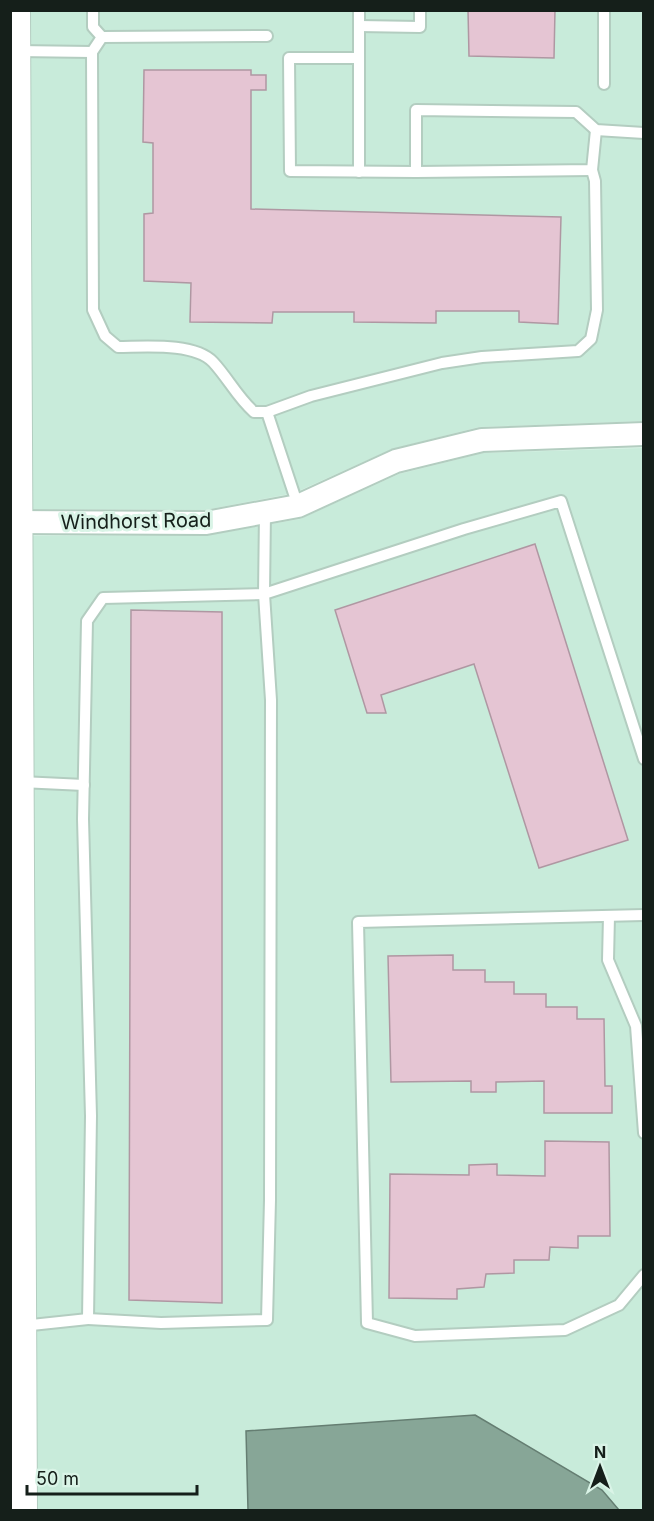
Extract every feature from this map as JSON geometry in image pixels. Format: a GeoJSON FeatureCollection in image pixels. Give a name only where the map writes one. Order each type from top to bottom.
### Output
{"type":"FeatureCollection","features":[{"type":"Feature","properties":{"kind":"street"},"geometry":{"type":"LineString","coordinates":[[14,10],[13,522],[17,782],[15,1326],[21,1510]]}},
{"type":"Feature","properties":{"kind":"street","name":"Windhorst Road"},"geometry":{"type":"LineString","coordinates":[[13,522],[206,523],[298,506],[396,461],[482,440],[644,434]]}},
{"type":"Feature","properties":{"kind":"lane"},"geometry":{"type":"LineString","coordinates":[[93,10],[93,27],[102,37],[267,36]]}},
{"type":"Feature","properties":{"kind":"lane"},"geometry":{"type":"LineString","coordinates":[[359,10],[359,172]]}},
{"type":"Feature","properties":{"kind":"lane"},"geometry":{"type":"LineString","coordinates":[[359,26],[420,27],[420,10]]}},
{"type":"Feature","properties":{"kind":"lane"},"geometry":{"type":"LineString","coordinates":[[604,10],[604,84]]}},
{"type":"Feature","properties":{"kind":"lane"},"geometry":{"type":"LineString","coordinates":[[102,37],[92,52],[93,310],[105,336],[118,347],[164,346],[190,351],[211,359],[240,399],[254,412],[267,412],[311,396],[442,363],[482,357],[578,351],[591,339],[597,310],[595,181],[592,170],[596,130]]}},
{"type":"Feature","properties":{"kind":"lane"},"geometry":{"type":"LineString","coordinates":[[15,51],[92,52]]}},
{"type":"Feature","properties":{"kind":"lane"},"geometry":{"type":"LineString","coordinates":[[359,58],[289,58],[290,171],[592,170]]}},
{"type":"Feature","properties":{"kind":"lane"},"geometry":{"type":"LineString","coordinates":[[416,172],[416,110],[576,112],[596,130],[644,133]]}},
{"type":"Feature","properties":{"kind":"lane"},"geometry":{"type":"LineString","coordinates":[[267,412],[298,506]]}},
{"type":"Feature","properties":{"kind":"lane"},"geometry":{"type":"LineString","coordinates":[[88,1319],[91,1116],[84,785],[87,621],[103,598],[264,594],[464,529],[561,501],[644,759]]}},
{"type":"Feature","properties":{"kind":"lane"},"geometry":{"type":"LineString","coordinates":[[15,1326],[88,1319],[160,1323],[267,1320],[270,1200],[271,700],[264,594],[265,512]]}},
{"type":"Feature","properties":{"kind":"lane"},"geometry":{"type":"LineString","coordinates":[[17,782],[84,785]]}},
{"type":"Feature","properties":{"kind":"lane"},"geometry":{"type":"LineString","coordinates":[[644,915],[358,922],[367,1323],[415,1336],[566,1330],[619,1305],[644,1275]]}},
{"type":"Feature","properties":{"kind":"lane"},"geometry":{"type":"LineString","coordinates":[[609,916],[608,960],[636,1026],[644,1133]]}},
{"type":"Feature","properties":{"kind":"shaded area"},"geometry":{"type":"Polygon","coordinates":[[[26,11],[643,11],[643,421],[479,427],[392,449],[294,493],[205,510],[28,509],[26,11]]]}},
{"type":"Feature","properties":{"kind":"shaded area"},"geometry":{"type":"Polygon","coordinates":[[[643,448],[643,1510],[619,1510],[602,1490],[246,1431],[248,1510],[33,1510],[28,536],[208,535],[300,519],[399,474],[483,453],[643,448]]]}},
{"type":"Feature","properties":{"kind":"shaded area"},"geometry":{"type":"Polygon","coordinates":[[[475,1415],[602,1490],[619,1510],[248,1510],[246,1431],[475,1415]]]}},
{"type":"Feature","properties":{"kind":"building"},"geometry":{"type":"Polygon","coordinates":[[[468,10],[555,10],[554,58],[469,56],[468,10]]]}},
{"type":"Feature","properties":{"kind":"building"},"geometry":{"type":"Polygon","coordinates":[[[144,70],[251,70],[251,75],[266,75],[266,90],[251,90],[251,209],[561,217],[558,324],[519,322],[519,311],[436,311],[436,323],[354,322],[354,312],[273,312],[272,323],[190,322],[191,283],[144,281],[144,214],[153,213],[153,143],[143,142],[144,70]]]}},
{"type":"Feature","properties":{"kind":"building"},"geometry":{"type":"Polygon","coordinates":[[[535,544],[628,840],[539,868],[474,664],[381,695],[386,713],[367,713],[335,610],[535,544]]]}},
{"type":"Feature","properties":{"kind":"building"},"geometry":{"type":"Polygon","coordinates":[[[131,610],[222,612],[222,1303],[129,1300],[131,610]]]}},
{"type":"Feature","properties":{"kind":"building"},"geometry":{"type":"Polygon","coordinates":[[[453,955],[453,970],[485,970],[485,982],[514,982],[514,994],[546,994],[546,1007],[577,1007],[577,1019],[604,1019],[605,1086],[612,1086],[612,1113],[544,1113],[544,1081],[496,1082],[496,1092],[471,1092],[471,1081],[391,1082],[388,956],[453,955]]]}},
{"type":"Feature","properties":{"kind":"building"},"geometry":{"type":"Polygon","coordinates":[[[545,1141],[609,1142],[610,1236],[578,1236],[578,1248],[550,1247],[549,1260],[514,1260],[514,1273],[486,1274],[484,1287],[457,1289],[457,1299],[389,1298],[390,1174],[469,1175],[469,1165],[497,1164],[497,1175],[545,1176],[545,1141]]]}}]}
